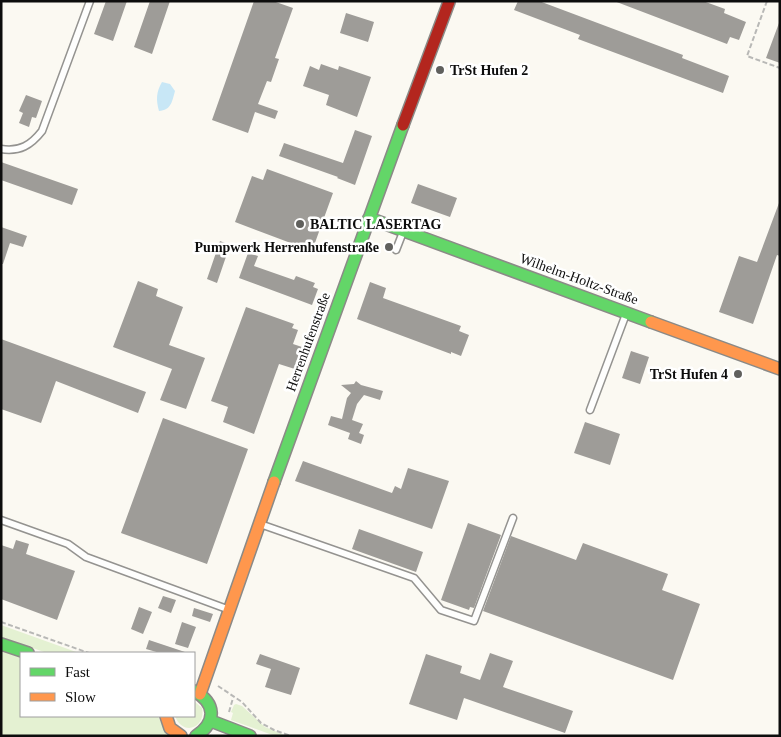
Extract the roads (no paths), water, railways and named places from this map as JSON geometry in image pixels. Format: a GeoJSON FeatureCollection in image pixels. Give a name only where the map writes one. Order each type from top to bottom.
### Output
{"type":"FeatureCollection","features":[{"type":"Feature","properties":{"kind":"street","name":"Herrenhufenstraße"},"geometry":{"type":"LineString","coordinates":[[197,692],[229,610],[369,218],[449,2]]}},
{"type":"Feature","properties":{"kind":"street","name":"Wilhelm-Holtz-Straße"},"geometry":{"type":"LineString","coordinates":[[369,218],[780,369]]}},
{"type":"Feature","properties":{"kind":"street"},"geometry":{"type":"LineString","coordinates":[[1,644],[25,652]]}},
{"type":"Feature","properties":{"kind":"street"},"geometry":{"type":"LineString","coordinates":[[196,736],[204,732],[211,721],[212,711],[204,697],[197,692]]}},
{"type":"Feature","properties":{"kind":"street"},"geometry":{"type":"LineString","coordinates":[[166,717],[170,728],[180,736]]}},
{"type":"Feature","properties":{"kind":"street"},"geometry":{"type":"LineString","coordinates":[[211,721],[250,736]]}},
{"type":"Feature","properties":{"kind":"lane"},"geometry":{"type":"LineString","coordinates":[[1,149],[10,151],[23,148],[33,142],[42,132],[90,1]]}},
{"type":"Feature","properties":{"kind":"lane"},"geometry":{"type":"LineString","coordinates":[[396,250],[403,230]]}},
{"type":"Feature","properties":{"kind":"lane"},"geometry":{"type":"LineString","coordinates":[[590,410],[626,312]]}},
{"type":"Feature","properties":{"kind":"lane"},"geometry":{"type":"LineString","coordinates":[[259,523],[414,578],[442,610],[474,621],[513,518]]}},
{"type":"Feature","properties":{"kind":"lane"},"geometry":{"type":"LineString","coordinates":[[1,520],[68,544],[86,557],[229,610]]}},
{"type":"Feature","properties":{"kind":"water"},"geometry":{"type":"Polygon","coordinates":[[[162,82],[170,84],[175,91],[169,107],[159,111],[157,96],[162,82]]]}},
{"type":"Feature","properties":{"kind":"place","name":"TrSt Hufen 2"},"geometry":{"type":"Point","coordinates":[440,70]}},
{"type":"Feature","properties":{"kind":"place","name":"BALTIC LASERTAG"},"geometry":{"type":"Point","coordinates":[300,224]}},
{"type":"Feature","properties":{"kind":"place","name":"Pumpwerk Herrenhufenstraße"},"geometry":{"type":"Point","coordinates":[389,247]}},
{"type":"Feature","properties":{"kind":"place","name":"TrSt Hufen 4"},"geometry":{"type":"Point","coordinates":[738,374]}}]}
